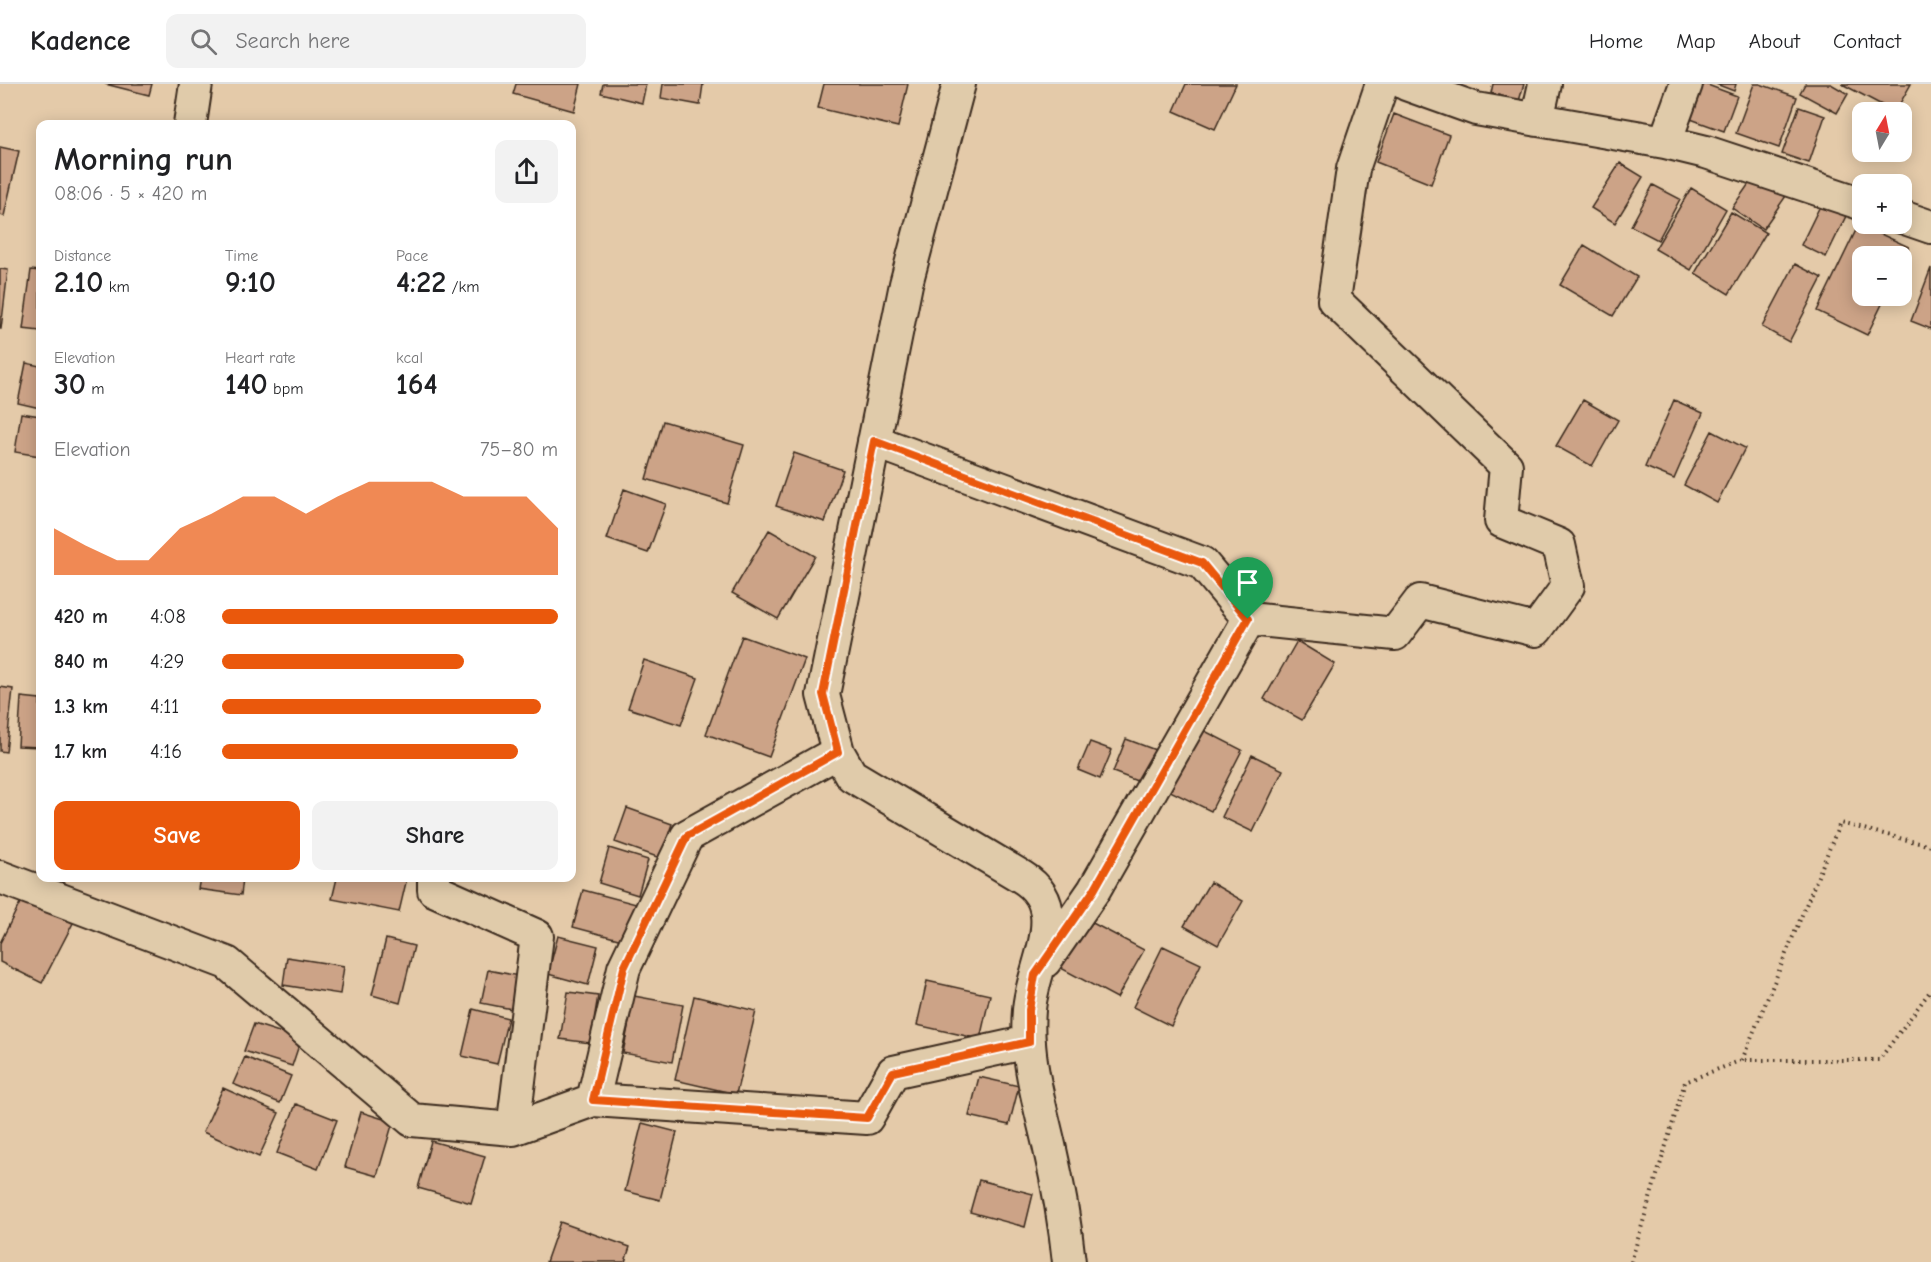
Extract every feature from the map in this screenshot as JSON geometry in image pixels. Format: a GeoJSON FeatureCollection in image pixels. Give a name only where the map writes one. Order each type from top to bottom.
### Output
{"type":"FeatureCollection","features":[{"type":"Feature","properties":{"kind":"street"},"geometry":{"type":"LineString","coordinates":[[191,120],[196,84]]}},
{"type":"Feature","properties":{"kind":"street"},"geometry":{"type":"LineString","coordinates":[[959,84],[906,284],[823,694],[838,752],[851,775],[1032,883],[1040,892],[1048,917],[1046,940],[1035,975],[1029,1010],[1029,1042],[1034,1079],[1057,1177],[1069,1262]]}},
{"type":"Feature","properties":{"kind":"street"},"geometry":{"type":"LineString","coordinates":[[874,441],[1202,563],[1248,619],[1395,634],[1420,601],[1536,630],[1568,586],[1559,545],[1501,521],[1506,466],[1334,300],[1353,169],[1382,84]]}},
{"type":"Feature","properties":{"kind":"street"},"geometry":{"type":"LineString","coordinates":[[1406,84],[1476,109],[1665,142],[1706,152],[1852,200]]}},
{"type":"Feature","properties":{"kind":"street"},"geometry":{"type":"LineString","coordinates":[[1537,120],[1545,84]]}},
{"type":"Feature","properties":{"kind":"street"},"geometry":{"type":"LineString","coordinates":[[1665,142],[1686,84]]}},
{"type":"Feature","properties":{"kind":"street"},"geometry":{"type":"LineString","coordinates":[[1912,220],[1931,227]]}},
{"type":"Feature","properties":{"kind":"street"},"geometry":{"type":"LineString","coordinates":[[1035,975],[1094,890],[1248,619]]}},
{"type":"Feature","properties":{"kind":"street"},"geometry":{"type":"LineString","coordinates":[[593,1100],[624,968],[687,836],[838,752]]}},
{"type":"Feature","properties":{"kind":"street"},"geometry":{"type":"LineString","coordinates":[[0,877],[227,963],[412,1120],[513,1129],[593,1100],[867,1118],[893,1072],[1029,1042]]}},
{"type":"Feature","properties":{"kind":"street"},"geometry":{"type":"LineString","coordinates":[[434,882],[434,890],[537,936],[513,1129]]}},
{"type":"Feature","properties":{"kind":"path"},"geometry":{"type":"LineString","coordinates":[[1742,1060],[1840,823],[1931,846]]}},
{"type":"Feature","properties":{"kind":"path"},"geometry":{"type":"LineString","coordinates":[[1631,1262],[1685,1082],[1742,1060],[1879,1060],[1931,990]]}},
{"type":"Feature","properties":{"kind":"building"},"geometry":{"type":"Polygon","coordinates":[[[105,84],[152,84],[149,95],[105,84]]]}},
{"type":"Feature","properties":{"kind":"building"},"geometry":{"type":"Polygon","coordinates":[[[516,84],[581,84],[574,111],[513,94],[516,84]]]}},
{"type":"Feature","properties":{"kind":"building"},"geometry":{"type":"Polygon","coordinates":[[[603,84],[646,84],[642,103],[601,93],[603,84]]]}},
{"type":"Feature","properties":{"kind":"building"},"geometry":{"type":"Polygon","coordinates":[[[663,84],[703,84],[700,105],[661,98],[663,84]]]}},
{"type":"Feature","properties":{"kind":"building"},"geometry":{"type":"Polygon","coordinates":[[[824,84],[908,84],[898,127],[818,108],[824,84]]]}},
{"type":"Feature","properties":{"kind":"building"},"geometry":{"type":"Polygon","coordinates":[[[1186,84],[1236,84],[1215,129],[1174,111],[1186,84]]]}},
{"type":"Feature","properties":{"kind":"building"},"geometry":{"type":"Polygon","coordinates":[[[1493,84],[1524,84],[1519,101],[1491,93],[1493,84]]]}},
{"type":"Feature","properties":{"kind":"building"},"geometry":{"type":"Polygon","coordinates":[[[1697,84],[1705,84],[1737,96],[1724,131],[1685,117],[1697,84]]]}},
{"type":"Feature","properties":{"kind":"building"},"geometry":{"type":"Polygon","coordinates":[[[1716,84],[1736,84],[1734,91],[1716,84]]]}},
{"type":"Feature","properties":{"kind":"building"},"geometry":{"type":"Polygon","coordinates":[[[1754,84],[1797,97],[1779,148],[1736,133],[1754,84]]]}},
{"type":"Feature","properties":{"kind":"building"},"geometry":{"type":"Polygon","coordinates":[[[1805,84],[1831,84],[1848,94],[1837,113],[1800,93],[1805,84]]]}},
{"type":"Feature","properties":{"kind":"building"},"geometry":{"type":"Polygon","coordinates":[[[1842,84],[1911,84],[1901,102],[1876,102],[1842,84]]]}},
{"type":"Feature","properties":{"kind":"building"},"geometry":{"type":"Polygon","coordinates":[[[1799,107],[1825,116],[1809,163],[1782,154],[1799,107]]]}},
{"type":"Feature","properties":{"kind":"building"},"geometry":{"type":"Polygon","coordinates":[[[1394,114],[1449,135],[1431,184],[1376,162],[1394,114]]]}},
{"type":"Feature","properties":{"kind":"building"},"geometry":{"type":"Polygon","coordinates":[[[0,147],[19,151],[4,216],[0,215],[0,147]]]}},
{"type":"Feature","properties":{"kind":"building"},"geometry":{"type":"Polygon","coordinates":[[[1620,163],[1643,177],[1615,223],[1591,208],[1620,163]]]}},
{"type":"Feature","properties":{"kind":"building"},"geometry":{"type":"Polygon","coordinates":[[[1755,175],[1786,196],[1763,229],[1732,208],[1755,175]]]}},
{"type":"Feature","properties":{"kind":"building"},"geometry":{"type":"Polygon","coordinates":[[[1653,185],[1680,199],[1658,240],[1631,226],[1653,185]]]}},
{"type":"Feature","properties":{"kind":"building"},"geometry":{"type":"Polygon","coordinates":[[[1691,188],[1726,209],[1691,270],[1655,249],[1691,188]]]}},
{"type":"Feature","properties":{"kind":"building"},"geometry":{"type":"Polygon","coordinates":[[[1821,204],[1846,216],[1826,257],[1801,245],[1821,204]]]}},
{"type":"Feature","properties":{"kind":"building"},"geometry":{"type":"Polygon","coordinates":[[[1731,212],[1766,233],[1729,294],[1695,273],[1731,212]]]}},
{"type":"Feature","properties":{"kind":"building"},"geometry":{"type":"Polygon","coordinates":[[[1854,234],[1881,234],[1907,246],[1852,246],[1852,306],[1881,306],[1867,335],[1817,311],[1854,234]]]}},
{"type":"Feature","properties":{"kind":"building"},"geometry":{"type":"Polygon","coordinates":[[[1584,245],[1637,277],[1613,316],[1560,285],[1584,245]]]}},
{"type":"Feature","properties":{"kind":"building"},"geometry":{"type":"Polygon","coordinates":[[[1795,264],[1822,278],[1789,342],[1762,327],[1795,264]]]}},
{"type":"Feature","properties":{"kind":"building"},"geometry":{"type":"Polygon","coordinates":[[[1931,268],[1931,329],[1911,321],[1931,268]]]}},
{"type":"Feature","properties":{"kind":"building"},"geometry":{"type":"Polygon","coordinates":[[[0,269],[8,270],[1,329],[0,329],[0,269]]]}},
{"type":"Feature","properties":{"kind":"building"},"geometry":{"type":"Polygon","coordinates":[[[31,270],[36,271],[36,331],[23,329],[31,270]]]}},
{"type":"Feature","properties":{"kind":"building"},"geometry":{"type":"Polygon","coordinates":[[[26,363],[36,365],[36,407],[18,403],[26,363]]]}},
{"type":"Feature","properties":{"kind":"building"},"geometry":{"type":"Polygon","coordinates":[[[1583,400],[1618,420],[1592,466],[1556,446],[1583,400]]]}},
{"type":"Feature","properties":{"kind":"building"},"geometry":{"type":"Polygon","coordinates":[[[1674,400],[1703,413],[1674,479],[1645,467],[1674,400]]]}},
{"type":"Feature","properties":{"kind":"building"},"geometry":{"type":"Polygon","coordinates":[[[21,413],[36,415],[36,455],[15,452],[21,413]]]}},
{"type":"Feature","properties":{"kind":"building"},"geometry":{"type":"Polygon","coordinates":[[[663,421],[744,445],[727,503],[646,479],[663,421]]]}},
{"type":"Feature","properties":{"kind":"building"},"geometry":{"type":"Polygon","coordinates":[[[1712,431],[1745,448],[1717,503],[1684,485],[1712,431]]]}},
{"type":"Feature","properties":{"kind":"building"},"geometry":{"type":"Polygon","coordinates":[[[794,453],[843,470],[825,522],[776,506],[794,453]]]}},
{"type":"Feature","properties":{"kind":"building"},"geometry":{"type":"Polygon","coordinates":[[[624,489],[666,504],[648,553],[607,539],[624,489]]]}},
{"type":"Feature","properties":{"kind":"building"},"geometry":{"type":"Polygon","coordinates":[[[769,530],[815,556],[778,619],[732,593],[769,530]]]}},
{"type":"Feature","properties":{"kind":"building"},"geometry":{"type":"Polygon","coordinates":[[[742,636],[805,659],[769,757],[706,734],[742,636]]]}},
{"type":"Feature","properties":{"kind":"building"},"geometry":{"type":"Polygon","coordinates":[[[1297,641],[1335,664],[1302,720],[1264,699],[1297,641]]]}},
{"type":"Feature","properties":{"kind":"building"},"geometry":{"type":"Polygon","coordinates":[[[644,660],[698,678],[681,725],[628,708],[644,660]]]}},
{"type":"Feature","properties":{"kind":"building"},"geometry":{"type":"Polygon","coordinates":[[[0,687],[13,689],[6,752],[0,751],[0,687]]]}},
{"type":"Feature","properties":{"kind":"building"},"geometry":{"type":"Polygon","coordinates":[[[21,697],[36,699],[36,747],[18,746],[21,697]]]}},
{"type":"Feature","properties":{"kind":"building"},"geometry":{"type":"Polygon","coordinates":[[[1197,727],[1242,750],[1211,811],[1166,789],[1197,727]]]}},
{"type":"Feature","properties":{"kind":"building"},"geometry":{"type":"Polygon","coordinates":[[[1126,739],[1158,751],[1145,784],[1113,772],[1126,739]]]}},
{"type":"Feature","properties":{"kind":"building"},"geometry":{"type":"Polygon","coordinates":[[[1090,742],[1112,750],[1100,779],[1078,770],[1090,742]]]}},
{"type":"Feature","properties":{"kind":"building"},"geometry":{"type":"Polygon","coordinates":[[[1252,755],[1283,770],[1253,832],[1222,817],[1252,755]]]}},
{"type":"Feature","properties":{"kind":"building"},"geometry":{"type":"Polygon","coordinates":[[[627,808],[672,824],[660,858],[615,842],[627,808]]]}},
{"type":"Feature","properties":{"kind":"building"},"geometry":{"type":"Polygon","coordinates":[[[609,848],[648,860],[638,895],[599,883],[609,848]]]}},
{"type":"Feature","properties":{"kind":"building"},"geometry":{"type":"Polygon","coordinates":[[[199,882],[243,882],[241,895],[198,889],[199,882]]]}},
{"type":"Feature","properties":{"kind":"building"},"geometry":{"type":"Polygon","coordinates":[[[336,882],[406,882],[399,912],[332,899],[336,882]]]}},
{"type":"Feature","properties":{"kind":"building"},"geometry":{"type":"Polygon","coordinates":[[[1210,882],[1243,901],[1218,945],[1184,926],[1210,882]]]}},
{"type":"Feature","properties":{"kind":"building"},"geometry":{"type":"Polygon","coordinates":[[[583,890],[636,904],[626,941],[573,927],[583,890]]]}},
{"type":"Feature","properties":{"kind":"building"},"geometry":{"type":"Polygon","coordinates":[[[23,897],[73,923],[42,983],[0,962],[0,943],[23,897]]]}},
{"type":"Feature","properties":{"kind":"building"},"geometry":{"type":"Polygon","coordinates":[[[1085,919],[1144,950],[1117,998],[1059,967],[1085,919]]]}},
{"type":"Feature","properties":{"kind":"building"},"geometry":{"type":"Polygon","coordinates":[[[558,936],[598,946],[588,985],[548,974],[558,936]]]}},
{"type":"Feature","properties":{"kind":"building"},"geometry":{"type":"Polygon","coordinates":[[[386,939],[414,946],[400,1003],[372,995],[386,939]]]}},
{"type":"Feature","properties":{"kind":"building"},"geometry":{"type":"Polygon","coordinates":[[[1163,946],[1201,964],[1171,1026],[1133,1007],[1163,946]]]}},
{"type":"Feature","properties":{"kind":"building"},"geometry":{"type":"Polygon","coordinates":[[[287,957],[344,966],[340,994],[283,985],[287,957]]]}},
{"type":"Feature","properties":{"kind":"building"},"geometry":{"type":"Polygon","coordinates":[[[488,970],[519,976],[512,1009],[481,1003],[488,970]]]}},
{"type":"Feature","properties":{"kind":"building"},"geometry":{"type":"Polygon","coordinates":[[[927,981],[990,995],[980,1039],[917,1025],[927,981]]]}},
{"type":"Feature","properties":{"kind":"building"},"geometry":{"type":"Polygon","coordinates":[[[568,992],[598,996],[590,1043],[560,1039],[568,992]]]}},
{"type":"Feature","properties":{"kind":"building"},"geometry":{"type":"Polygon","coordinates":[[[634,996],[683,1005],[672,1062],[623,1053],[634,996]]]}},
{"type":"Feature","properties":{"kind":"building"},"geometry":{"type":"Polygon","coordinates":[[[694,996],[756,1011],[736,1094],[675,1080],[694,996]]]}},
{"type":"Feature","properties":{"kind":"building"},"geometry":{"type":"Polygon","coordinates":[[[473,1009],[508,1018],[497,1064],[462,1056],[473,1009]]]}},
{"type":"Feature","properties":{"kind":"building"},"geometry":{"type":"Polygon","coordinates":[[[254,1024],[301,1039],[292,1066],[244,1051],[254,1024]]]}},
{"type":"Feature","properties":{"kind":"building"},"geometry":{"type":"Polygon","coordinates":[[[245,1057],[291,1076],[280,1103],[233,1084],[245,1057]]]}},
{"type":"Feature","properties":{"kind":"building"},"geometry":{"type":"Polygon","coordinates":[[[979,1077],[1019,1086],[1009,1125],[969,1116],[979,1077]]]}},
{"type":"Feature","properties":{"kind":"building"},"geometry":{"type":"Polygon","coordinates":[[[223,1088],[279,1113],[259,1157],[203,1132],[223,1088]]]}},
{"type":"Feature","properties":{"kind":"building"},"geometry":{"type":"Polygon","coordinates":[[[296,1104],[337,1120],[318,1169],[277,1153],[296,1104]]]}},
{"type":"Feature","properties":{"kind":"building"},"geometry":{"type":"Polygon","coordinates":[[[361,1112],[393,1122],[377,1176],[345,1167],[361,1112]]]}},
{"type":"Feature","properties":{"kind":"building"},"geometry":{"type":"Polygon","coordinates":[[[642,1123],[677,1132],[660,1200],[625,1191],[642,1123]]]}},
{"type":"Feature","properties":{"kind":"building"},"geometry":{"type":"Polygon","coordinates":[[[431,1141],[485,1156],[471,1203],[418,1188],[431,1141]]]}},
{"type":"Feature","properties":{"kind":"building"},"geometry":{"type":"Polygon","coordinates":[[[979,1180],[1033,1194],[1025,1227],[970,1212],[979,1180]]]}},
{"type":"Feature","properties":{"kind":"building"},"geometry":{"type":"Polygon","coordinates":[[[560,1222],[630,1247],[625,1262],[546,1262],[560,1222]]]}},
{"type":"Feature","properties":{"kind":"route"},"geometry":{"type":"LineString","coordinates":[[874,441],[1202,563],[1248,619],[1094,890],[1035,975],[1029,1010],[1029,1042],[893,1072],[867,1118],[593,1100],[624,968],[687,836],[838,752],[823,694],[874,441]]}}]}
